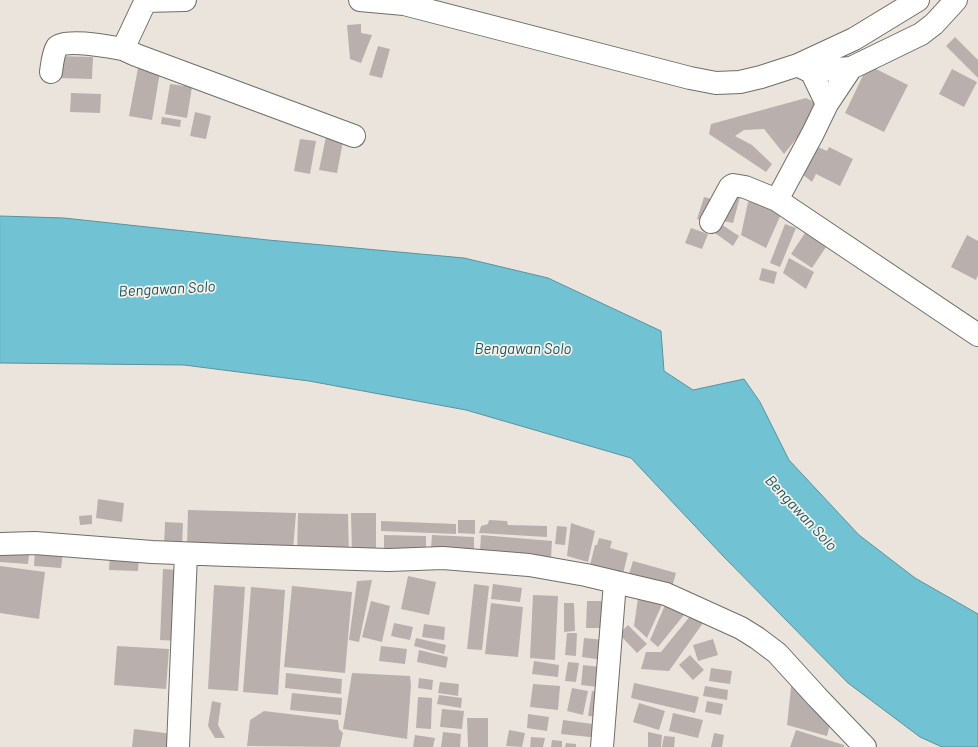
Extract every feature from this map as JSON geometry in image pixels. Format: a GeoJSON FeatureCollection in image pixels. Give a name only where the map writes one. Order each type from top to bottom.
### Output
{"type":"FeatureCollection","features":[{"type":"Feature","properties":{"kind":"street"},"geometry":{"type":"LineString","coordinates":[[123,49],[145,1],[184,0]]}},
{"type":"Feature","properties":{"kind":"street"},"geometry":{"type":"LineString","coordinates":[[360,0],[404,2],[690,78],[716,83],[740,82],[805,68],[851,68],[921,34],[934,24],[956,0]]}},
{"type":"Feature","properties":{"kind":"street"},"geometry":{"type":"LineString","coordinates":[[805,68],[914,3]]}},
{"type":"Feature","properties":{"kind":"street"},"geometry":{"type":"LineString","coordinates":[[901,43],[914,3]]}},
{"type":"Feature","properties":{"kind":"street"},"geometry":{"type":"LineString","coordinates":[[51,72],[54,54],[57,47],[65,43],[87,44],[123,49],[354,136]]}},
{"type":"Feature","properties":{"kind":"street"},"geometry":{"type":"LineString","coordinates":[[805,68],[828,104]]}},
{"type":"Feature","properties":{"kind":"street"},"geometry":{"type":"LineString","coordinates":[[777,200],[828,104],[851,68]]}},
{"type":"Feature","properties":{"kind":"street"},"geometry":{"type":"LineString","coordinates":[[711,222],[730,187],[733,185],[745,187],[777,200],[978,335]]}},
{"type":"Feature","properties":{"kind":"street"},"geometry":{"type":"LineString","coordinates":[[0,544],[35,543],[186,554],[388,560],[444,558],[529,565],[586,575],[666,594],[742,628],[777,653],[865,747]]}},
{"type":"Feature","properties":{"kind":"street"},"geometry":{"type":"LineString","coordinates":[[178,747],[186,554]]}},
{"type":"Feature","properties":{"kind":"street"},"geometry":{"type":"LineString","coordinates":[[602,747],[615,582]]}},
{"type":"Feature","properties":{"kind":"water","name":"Bengawan Solo"},"geometry":{"type":"Polygon","coordinates":[[[0,216],[64,218],[268,240],[464,258],[548,278],[661,331],[664,371],[693,390],[744,379],[760,402],[789,460],[859,535],[915,578],[978,614],[978,747],[942,747],[920,737],[848,683],[724,557],[631,458],[466,410],[309,381],[184,365],[0,363],[0,216]]]}},
{"type":"Feature","properties":{"kind":"building"},"geometry":{"type":"Polygon","coordinates":[[[361,24],[361,33],[372,35],[361,63],[350,59],[347,25],[361,24]]]}},
{"type":"Feature","properties":{"kind":"building"},"geometry":{"type":"Polygon","coordinates":[[[955,37],[978,60],[978,78],[946,46],[955,37]]]}},
{"type":"Feature","properties":{"kind":"building"},"geometry":{"type":"Polygon","coordinates":[[[378,46],[390,49],[382,78],[369,75],[378,46]]]}},
{"type":"Feature","properties":{"kind":"building"},"geometry":{"type":"Polygon","coordinates":[[[58,56],[93,57],[92,79],[57,78],[58,56]]]}},
{"type":"Feature","properties":{"kind":"building"},"geometry":{"type":"Polygon","coordinates":[[[868,65],[908,85],[884,132],[845,113],[868,65]]]}},
{"type":"Feature","properties":{"kind":"building"},"geometry":{"type":"Polygon","coordinates":[[[138,68],[160,72],[152,120],[129,116],[138,68]]]}},
{"type":"Feature","properties":{"kind":"building"},"geometry":{"type":"Polygon","coordinates":[[[952,69],[977,82],[964,107],[939,94],[952,69]]]}},
{"type":"Feature","properties":{"kind":"building"},"geometry":{"type":"Polygon","coordinates":[[[170,84],[192,87],[187,118],[165,114],[170,84]]]}},
{"type":"Feature","properties":{"kind":"building"},"geometry":{"type":"Polygon","coordinates":[[[71,93],[101,94],[100,113],[70,112],[71,93]]]}},
{"type":"Feature","properties":{"kind":"building"},"geometry":{"type":"Polygon","coordinates":[[[806,98],[818,104],[813,118],[784,154],[764,129],[744,130],[735,136],[752,145],[772,164],[766,172],[709,134],[711,124],[806,98]]]}},
{"type":"Feature","properties":{"kind":"building"},"geometry":{"type":"Polygon","coordinates":[[[195,112],[211,116],[206,139],[190,136],[195,112]]]}},
{"type":"Feature","properties":{"kind":"building"},"geometry":{"type":"Polygon","coordinates":[[[162,117],[181,120],[180,127],[161,124],[162,117]]]}},
{"type":"Feature","properties":{"kind":"building"},"geometry":{"type":"Polygon","coordinates":[[[327,132],[344,136],[337,173],[319,170],[327,132]]]}},
{"type":"Feature","properties":{"kind":"building"},"geometry":{"type":"Polygon","coordinates":[[[300,139],[316,141],[310,174],[294,171],[300,139]]]}},
{"type":"Feature","properties":{"kind":"building"},"geometry":{"type":"Polygon","coordinates":[[[818,147],[827,151],[829,147],[853,159],[840,186],[816,174],[812,182],[802,174],[818,147]]]}},
{"type":"Feature","properties":{"kind":"building"},"geometry":{"type":"Polygon","coordinates":[[[731,194],[740,197],[733,223],[723,221],[731,194]]]}},
{"type":"Feature","properties":{"kind":"building"},"geometry":{"type":"Polygon","coordinates":[[[704,197],[712,199],[706,221],[697,219],[704,197]]]}},
{"type":"Feature","properties":{"kind":"building"},"geometry":{"type":"Polygon","coordinates":[[[754,199],[782,212],[766,248],[741,235],[748,202],[754,199]]]}},
{"type":"Feature","properties":{"kind":"building"},"geometry":{"type":"Polygon","coordinates":[[[721,224],[739,236],[733,246],[715,233],[721,224]]]}},
{"type":"Feature","properties":{"kind":"building"},"geometry":{"type":"Polygon","coordinates":[[[785,224],[796,228],[780,267],[770,263],[785,224]]]}},
{"type":"Feature","properties":{"kind":"building"},"geometry":{"type":"Polygon","coordinates":[[[691,228],[708,234],[702,249],[685,243],[691,228]]]}},
{"type":"Feature","properties":{"kind":"building"},"geometry":{"type":"Polygon","coordinates":[[[805,233],[826,247],[812,268],[791,254],[805,233]]]}},
{"type":"Feature","properties":{"kind":"building"},"geometry":{"type":"Polygon","coordinates":[[[967,235],[978,241],[978,275],[976,280],[951,267],[967,235]]]}},
{"type":"Feature","properties":{"kind":"building"},"geometry":{"type":"Polygon","coordinates":[[[789,258],[814,272],[806,289],[783,273],[789,258]]]}},
{"type":"Feature","properties":{"kind":"building"},"geometry":{"type":"Polygon","coordinates":[[[762,268],[777,272],[774,284],[759,280],[762,268]]]}},
{"type":"Feature","properties":{"kind":"building"},"geometry":{"type":"Polygon","coordinates":[[[98,499],[124,503],[122,522],[96,518],[98,499]]]}},
{"type":"Feature","properties":{"kind":"building"},"geometry":{"type":"Polygon","coordinates":[[[188,510],[296,513],[293,550],[187,548],[188,510]]]}},
{"type":"Feature","properties":{"kind":"building"},"geometry":{"type":"Polygon","coordinates":[[[298,513],[348,514],[349,556],[297,557],[298,513]]]}},
{"type":"Feature","properties":{"kind":"building"},"geometry":{"type":"Polygon","coordinates":[[[351,513],[376,513],[376,555],[352,555],[351,513]]]}},
{"type":"Feature","properties":{"kind":"building"},"geometry":{"type":"Polygon","coordinates":[[[92,515],[92,524],[80,525],[79,516],[92,515]]]}},
{"type":"Feature","properties":{"kind":"building"},"geometry":{"type":"Polygon","coordinates":[[[458,520],[475,520],[475,534],[458,533],[458,520]]]}},
{"type":"Feature","properties":{"kind":"building"},"geometry":{"type":"Polygon","coordinates":[[[489,520],[507,521],[508,525],[547,526],[547,537],[479,533],[481,526],[488,524],[489,520]]]}},
{"type":"Feature","properties":{"kind":"building"},"geometry":{"type":"Polygon","coordinates":[[[381,521],[456,524],[456,534],[381,531],[381,521]]]}},
{"type":"Feature","properties":{"kind":"building"},"geometry":{"type":"Polygon","coordinates":[[[165,522],[183,523],[182,547],[164,546],[165,522]]]}},
{"type":"Feature","properties":{"kind":"building"},"geometry":{"type":"Polygon","coordinates":[[[571,523],[595,531],[588,562],[567,556],[571,523]]]}},
{"type":"Feature","properties":{"kind":"building"},"geometry":{"type":"Polygon","coordinates":[[[557,526],[567,527],[565,545],[555,544],[557,526]]]}},
{"type":"Feature","properties":{"kind":"building"},"geometry":{"type":"Polygon","coordinates":[[[384,535],[426,536],[426,550],[384,549],[384,535]]]}},
{"type":"Feature","properties":{"kind":"building"},"geometry":{"type":"Polygon","coordinates":[[[432,535],[474,537],[474,550],[431,548],[432,535]]]}},
{"type":"Feature","properties":{"kind":"building"},"geometry":{"type":"Polygon","coordinates":[[[481,535],[552,541],[551,558],[480,551],[481,535]]]}},
{"type":"Feature","properties":{"kind":"building"},"geometry":{"type":"Polygon","coordinates":[[[599,538],[612,541],[610,548],[628,553],[623,574],[590,565],[595,545],[597,545],[599,538]]]}},
{"type":"Feature","properties":{"kind":"building"},"geometry":{"type":"Polygon","coordinates":[[[35,550],[63,552],[61,568],[34,566],[35,550]]]}},
{"type":"Feature","properties":{"kind":"building"},"geometry":{"type":"Polygon","coordinates":[[[0,553],[29,555],[28,564],[0,562],[0,553]]]}},
{"type":"Feature","properties":{"kind":"building"},"geometry":{"type":"Polygon","coordinates":[[[110,553],[139,555],[138,571],[109,570],[110,553]]]}},
{"type":"Feature","properties":{"kind":"building"},"geometry":{"type":"Polygon","coordinates":[[[633,561],[676,573],[672,587],[629,574],[633,561]]]}},
{"type":"Feature","properties":{"kind":"building"},"geometry":{"type":"Polygon","coordinates":[[[0,566],[45,572],[39,619],[0,613],[0,566]]]}},
{"type":"Feature","properties":{"kind":"building"},"geometry":{"type":"Polygon","coordinates":[[[163,569],[181,570],[178,641],[160,640],[163,569]]]}},
{"type":"Feature","properties":{"kind":"building"},"geometry":{"type":"Polygon","coordinates":[[[408,576],[436,582],[429,615],[401,609],[408,576]]]}},
{"type":"Feature","properties":{"kind":"building"},"geometry":{"type":"Polygon","coordinates":[[[372,580],[359,642],[349,640],[357,581],[372,580]]]}},
{"type":"Feature","properties":{"kind":"building"},"geometry":{"type":"Polygon","coordinates":[[[474,584],[489,586],[482,650],[467,649],[474,584]]]}},
{"type":"Feature","properties":{"kind":"building"},"geometry":{"type":"Polygon","coordinates":[[[493,584],[522,588],[520,602],[491,599],[493,584]]]}},
{"type":"Feature","properties":{"kind":"building"},"geometry":{"type":"Polygon","coordinates":[[[214,585],[245,587],[238,691],[208,689],[214,585]]]}},
{"type":"Feature","properties":{"kind":"building"},"geometry":{"type":"Polygon","coordinates":[[[292,586],[352,592],[345,673],[284,667],[292,586]]]}},
{"type":"Feature","properties":{"kind":"building"},"geometry":{"type":"Polygon","coordinates":[[[251,587],[285,590],[278,695],[243,692],[251,587]]]}},
{"type":"Feature","properties":{"kind":"building"},"geometry":{"type":"Polygon","coordinates":[[[639,591],[665,598],[647,638],[634,626],[639,591]]]}},
{"type":"Feature","properties":{"kind":"building"},"geometry":{"type":"Polygon","coordinates":[[[533,595],[558,596],[555,660],[530,658],[533,595]]]}},
{"type":"Feature","properties":{"kind":"building"},"geometry":{"type":"Polygon","coordinates":[[[668,598],[688,610],[658,647],[650,640],[668,598]]]}},
{"type":"Feature","properties":{"kind":"building"},"geometry":{"type":"Polygon","coordinates":[[[371,601],[390,606],[382,642],[362,637],[371,601]]]}},
{"type":"Feature","properties":{"kind":"building"},"geometry":{"type":"Polygon","coordinates":[[[587,601],[604,601],[603,628],[586,628],[587,601]]]}},
{"type":"Feature","properties":{"kind":"building"},"geometry":{"type":"Polygon","coordinates":[[[491,603],[523,607],[518,657],[485,654],[491,603]]]}},
{"type":"Feature","properties":{"kind":"building"},"geometry":{"type":"Polygon","coordinates":[[[564,603],[574,603],[575,631],[564,632],[564,603]]]}},
{"type":"Feature","properties":{"kind":"building"},"geometry":{"type":"Polygon","coordinates":[[[691,615],[703,623],[669,671],[641,669],[646,652],[661,652],[691,615]]]}},
{"type":"Feature","properties":{"kind":"building"},"geometry":{"type":"Polygon","coordinates":[[[394,623],[413,627],[410,640],[391,636],[394,623]]]}},
{"type":"Feature","properties":{"kind":"building"},"geometry":{"type":"Polygon","coordinates":[[[424,624],[445,627],[444,640],[422,637],[424,624]]]}},
{"type":"Feature","properties":{"kind":"building"},"geometry":{"type":"Polygon","coordinates":[[[628,625],[647,644],[637,653],[619,634],[628,625]]]}},
{"type":"Feature","properties":{"kind":"building"},"geometry":{"type":"Polygon","coordinates":[[[567,633],[577,633],[576,656],[565,655],[567,633]]]}},
{"type":"Feature","properties":{"kind":"building"},"geometry":{"type":"Polygon","coordinates":[[[416,638],[446,645],[444,654],[414,646],[416,638]]]}},
{"type":"Feature","properties":{"kind":"building"},"geometry":{"type":"Polygon","coordinates":[[[584,638],[604,640],[602,660],[582,657],[584,638]]]}},
{"type":"Feature","properties":{"kind":"building"},"geometry":{"type":"Polygon","coordinates":[[[713,639],[718,655],[698,661],[693,645],[713,639]]]}},
{"type":"Feature","properties":{"kind":"building"},"geometry":{"type":"Polygon","coordinates":[[[117,646],[169,649],[166,689],[114,685],[117,646]]]}},
{"type":"Feature","properties":{"kind":"building"},"geometry":{"type":"Polygon","coordinates":[[[381,646],[407,649],[405,664],[379,661],[381,646]]]}},
{"type":"Feature","properties":{"kind":"building"},"geometry":{"type":"Polygon","coordinates":[[[419,650],[448,657],[446,668],[417,662],[419,650]]]}},
{"type":"Feature","properties":{"kind":"building"},"geometry":{"type":"Polygon","coordinates":[[[690,655],[704,670],[693,680],[679,665],[690,655]]]}},
{"type":"Feature","properties":{"kind":"building"},"geometry":{"type":"Polygon","coordinates":[[[534,661],[559,665],[558,677],[532,674],[534,661]]]}},
{"type":"Feature","properties":{"kind":"building"},"geometry":{"type":"Polygon","coordinates":[[[568,662],[579,663],[576,682],[565,681],[568,662]]]}},
{"type":"Feature","properties":{"kind":"building"},"geometry":{"type":"Polygon","coordinates":[[[583,665],[600,667],[598,687],[581,685],[583,665]]]}},
{"type":"Feature","properties":{"kind":"building"},"geometry":{"type":"Polygon","coordinates":[[[711,668],[732,671],[730,684],[709,681],[711,668]]]}},
{"type":"Feature","properties":{"kind":"building"},"geometry":{"type":"Polygon","coordinates":[[[286,673],[342,679],[341,694],[285,688],[286,673]]]}},
{"type":"Feature","properties":{"kind":"building"},"geometry":{"type":"Polygon","coordinates":[[[352,673],[410,676],[411,685],[407,739],[343,729],[352,673]]]}},
{"type":"Feature","properties":{"kind":"building"},"geometry":{"type":"Polygon","coordinates":[[[419,678],[433,680],[432,690],[418,688],[419,678]]]}},
{"type":"Feature","properties":{"kind":"building"},"geometry":{"type":"Polygon","coordinates":[[[792,678],[831,721],[827,736],[787,725],[792,678]]]}},
{"type":"Feature","properties":{"kind":"building"},"geometry":{"type":"Polygon","coordinates":[[[440,682],[459,684],[458,696],[438,693],[440,682]]]}},
{"type":"Feature","properties":{"kind":"building"},"geometry":{"type":"Polygon","coordinates":[[[634,683],[699,697],[695,713],[631,698],[634,683]]]}},
{"type":"Feature","properties":{"kind":"building"},"geometry":{"type":"Polygon","coordinates":[[[533,684],[560,686],[558,710],[530,707],[533,684]]]}},
{"type":"Feature","properties":{"kind":"building"},"geometry":{"type":"Polygon","coordinates":[[[705,686],[728,690],[727,700],[703,696],[705,686]]]}},
{"type":"Feature","properties":{"kind":"building"},"geometry":{"type":"Polygon","coordinates":[[[572,688],[588,691],[583,715],[567,711],[572,688]]]}},
{"type":"Feature","properties":{"kind":"building"},"geometry":{"type":"Polygon","coordinates":[[[592,691],[604,693],[601,717],[588,716],[592,691]]]}},
{"type":"Feature","properties":{"kind":"building"},"geometry":{"type":"Polygon","coordinates":[[[292,693],[342,698],[341,715],[290,710],[292,693]]]}},
{"type":"Feature","properties":{"kind":"building"},"geometry":{"type":"Polygon","coordinates":[[[439,695],[462,698],[461,708],[437,704],[439,695]]]}},
{"type":"Feature","properties":{"kind":"building"},"geometry":{"type":"Polygon","coordinates":[[[418,697],[432,698],[431,729],[416,728],[418,697]]]}},
{"type":"Feature","properties":{"kind":"building"},"geometry":{"type":"Polygon","coordinates":[[[212,701],[221,703],[218,725],[225,738],[215,738],[208,726],[212,701]]]}},
{"type":"Feature","properties":{"kind":"building"},"geometry":{"type":"Polygon","coordinates":[[[707,701],[723,704],[721,715],[705,712],[707,701]]]}},
{"type":"Feature","properties":{"kind":"building"},"geometry":{"type":"Polygon","coordinates":[[[639,703],[665,711],[659,730],[633,722],[639,703]]]}},
{"type":"Feature","properties":{"kind":"building"},"geometry":{"type":"Polygon","coordinates":[[[442,709],[464,711],[462,729],[440,727],[442,709]]]}},
{"type":"Feature","properties":{"kind":"building"},"geometry":{"type":"Polygon","coordinates":[[[264,711],[338,720],[339,729],[343,733],[340,747],[247,746],[250,720],[264,711]]]}},
{"type":"Feature","properties":{"kind":"building"},"geometry":{"type":"Polygon","coordinates":[[[673,713],[703,720],[698,738],[669,731],[673,713]]]}},
{"type":"Feature","properties":{"kind":"building"},"geometry":{"type":"Polygon","coordinates":[[[528,714],[549,717],[547,731],[527,728],[528,714]]]}},
{"type":"Feature","properties":{"kind":"building"},"geometry":{"type":"Polygon","coordinates":[[[467,718],[488,718],[488,747],[468,747],[467,718]]]}},
{"type":"Feature","properties":{"kind":"building"},"geometry":{"type":"Polygon","coordinates":[[[563,720],[600,725],[599,738],[561,734],[563,720]]]}},
{"type":"Feature","properties":{"kind":"building"},"geometry":{"type":"Polygon","coordinates":[[[134,729],[173,734],[172,747],[132,747],[134,729]]]}},
{"type":"Feature","properties":{"kind":"building"},"geometry":{"type":"Polygon","coordinates":[[[509,730],[525,733],[522,747],[506,746],[509,730]]]}},
{"type":"Feature","properties":{"kind":"building"},"geometry":{"type":"Polygon","coordinates":[[[796,730],[844,745],[844,747],[790,747],[796,730]]]}},
{"type":"Feature","properties":{"kind":"building"},"geometry":{"type":"Polygon","coordinates":[[[443,732],[461,734],[460,747],[441,747],[443,732]]]}},
{"type":"Feature","properties":{"kind":"building"},"geometry":{"type":"Polygon","coordinates":[[[648,732],[662,735],[661,747],[648,747],[648,732]]]}},
{"type":"Feature","properties":{"kind":"building"},"geometry":{"type":"Polygon","coordinates":[[[714,733],[724,735],[722,747],[711,747],[714,733]]]}},
{"type":"Feature","properties":{"kind":"building"},"geometry":{"type":"Polygon","coordinates":[[[415,735],[435,738],[433,747],[413,747],[415,735]]]}},
{"type":"Feature","properties":{"kind":"building"},"geometry":{"type":"Polygon","coordinates":[[[664,736],[675,737],[674,747],[662,747],[664,736]]]}},
{"type":"Feature","properties":{"kind":"building"},"geometry":{"type":"Polygon","coordinates":[[[531,737],[545,738],[543,747],[530,747],[531,737]]]}},
{"type":"Feature","properties":{"kind":"building"},"geometry":{"type":"Polygon","coordinates":[[[552,740],[562,741],[562,747],[551,747],[552,740]]]}},
{"type":"Feature","properties":{"kind":"building"},"geometry":{"type":"Polygon","coordinates":[[[566,743],[576,744],[576,747],[565,747],[566,743]]]}}]}
